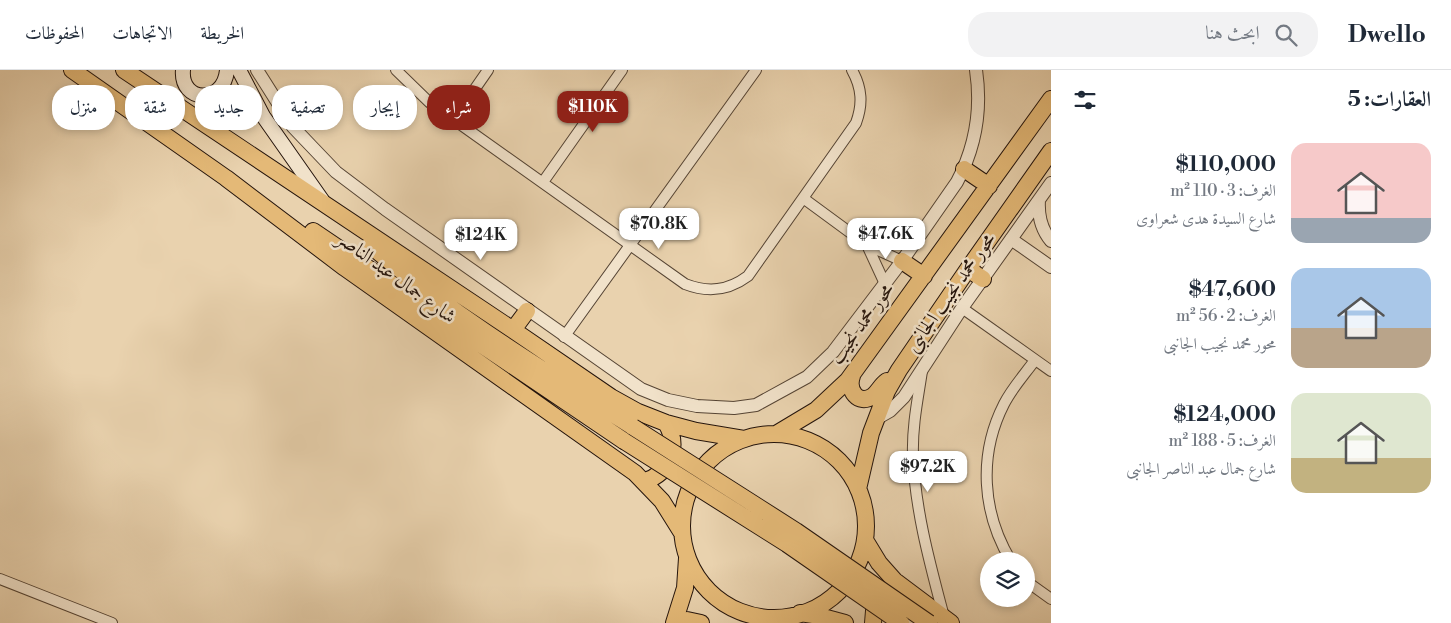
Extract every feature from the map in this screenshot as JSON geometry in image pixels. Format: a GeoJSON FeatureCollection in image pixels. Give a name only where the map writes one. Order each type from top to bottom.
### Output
{"type":"FeatureCollection","features":[{"type":"Feature","properties":{"kind":"main road","name":"شارع جمال عبد الناصر"},"geometry":{"type":"LineString","coordinates":[[72,70],[226,178],[345,268],[627,467],[645,482],[662,501],[682,533]]}},
{"type":"Feature","properties":{"kind":"main road","name":"شارع جمال عبد الناصر"},"geometry":{"type":"LineString","coordinates":[[124,70],[611,397],[638,412],[666,423],[696,431],[744,439]]}},
{"type":"Feature","properties":{"kind":"main road"},"geometry":{"type":"LineString","coordinates":[[183,70],[183,78],[187,87],[195,94],[205,96],[215,93],[224,84],[227,70]]}},
{"type":"Feature","properties":{"kind":"main road"},"geometry":{"type":"LineString","coordinates":[[239,70],[263,116],[325,205],[388,260],[421,286],[628,434],[901,623]]}},
{"type":"Feature","properties":{"kind":"main road","name":"محور محمد نجيب"},"geometry":{"type":"LineString","coordinates":[[776,434],[804,419],[816,410],[839,391],[852,376],[1051,99]]}},
{"type":"Feature","properties":{"kind":"main road"},"geometry":{"type":"LineString","coordinates":[[858,490],[866,451],[876,418],[894,378],[1051,151]]}},
{"type":"Feature","properties":{"kind":"main road"},"geometry":{"type":"LineString","coordinates":[[964,169],[988,186]]}},
{"type":"Feature","properties":{"kind":"main road"},"geometry":{"type":"LineString","coordinates":[[226,178],[268,202],[324,239],[554,395],[628,434],[796,531],[928,623]]}},
{"type":"Feature","properties":{"kind":"main road"},"geometry":{"type":"LineString","coordinates":[[902,261],[924,276]]}},
{"type":"Feature","properties":{"kind":"main road"},"geometry":{"type":"LineString","coordinates":[[968,269],[983,279]]}},
{"type":"Feature","properties":{"kind":"main road"},"geometry":{"type":"LineString","coordinates":[[513,330],[527,311]]}},
{"type":"Feature","properties":{"kind":"main road"},"geometry":{"type":"LineString","coordinates":[[852,376],[850,382],[851,390],[862,398],[871,397],[885,382],[894,378]]}},
{"type":"Feature","properties":{"kind":"main road"},"geometry":{"type":"LineString","coordinates":[[645,482],[662,472],[672,455],[673,442],[666,423]]}},
{"type":"Feature","properties":{"kind":"main road"},"geometry":{"type":"LineString","coordinates":[[674,623],[685,588],[687,564],[682,533],[685,503],[697,475],[717,453],[744,439],[760,435],[793,436],[810,441],[839,461],[850,474],[864,506],[865,540],[856,568],[843,586],[827,601],[800,613],[749,619],[712,593],[698,577],[686,551]]}},
{"type":"Feature","properties":{"kind":"main road"},"geometry":{"type":"LineString","coordinates":[[865,540],[878,563],[895,581],[948,620]]}},
{"type":"Feature","properties":{"kind":"main road"},"geometry":{"type":"LineString","coordinates":[[873,623],[874,611],[879,597],[895,581]]}},
{"type":"Feature","properties":{"kind":"main road"},"geometry":{"type":"LineString","coordinates":[[800,613],[845,623]]}},
{"type":"Feature","properties":{"kind":"main road"},"geometry":{"type":"LineString","coordinates":[[678,623],[687,620],[701,623]]}},
{"type":"Feature","properties":{"kind":"street"},"geometry":{"type":"LineString","coordinates":[[257,70],[293,127],[336,172],[527,311],[641,390],[668,400],[697,406],[734,408],[756,405],[807,377],[833,352],[902,261],[957,182],[972,149],[979,108],[976,70]]}},
{"type":"Feature","properties":{"kind":"street"},"geometry":{"type":"LineString","coordinates":[[396,70],[427,100]]}},
{"type":"Feature","properties":{"kind":"street"},"geometry":{"type":"LineString","coordinates":[[478,85],[488,70]]}},
{"type":"Feature","properties":{"kind":"street"},"geometry":{"type":"LineString","coordinates":[[543,182],[622,70]]}},
{"type":"Feature","properties":{"kind":"street"},"geometry":{"type":"LineString","coordinates":[[564,337],[756,70]]}},
{"type":"Feature","properties":{"kind":"street"},"geometry":{"type":"LineString","coordinates":[[470,130],[685,284],[707,290],[729,288],[748,276],[856,123],[862,101],[860,89],[852,70]]}},
{"type":"Feature","properties":{"kind":"street","name":"محور محمد نجيب الجانبى"},"geometry":{"type":"LineString","coordinates":[[876,418],[890,412],[898,404],[962,308],[1051,183]]}},
{"type":"Feature","properties":{"kind":"street"},"geometry":{"type":"LineString","coordinates":[[803,198],[867,245],[902,261]]}},
{"type":"Feature","properties":{"kind":"street"},"geometry":{"type":"LineString","coordinates":[[1039,200],[1038,212],[1041,225],[1051,241]]}},
{"type":"Feature","properties":{"kind":"street"},"geometry":{"type":"LineString","coordinates":[[1011,238],[1051,266]]}},
{"type":"Feature","properties":{"kind":"street"},"geometry":{"type":"LineString","coordinates":[[867,245],[885,284]]}},
{"type":"Feature","properties":{"kind":"street"},"geometry":{"type":"LineString","coordinates":[[962,308],[1051,371]]}},
{"type":"Feature","properties":{"kind":"street"},"geometry":{"type":"LineString","coordinates":[[1006,552],[994,527],[989,506],[986,485],[986,463],[996,421],[1005,402],[1035,360]]}},
{"type":"Feature","properties":{"kind":"street"},"geometry":{"type":"LineString","coordinates":[[922,367],[914,425],[915,491],[927,553],[948,620]]}},
{"type":"Feature","properties":{"kind":"street"},"geometry":{"type":"LineString","coordinates":[[0,578],[112,623]]}},
{"type":"Feature","properties":{"kind":"street"},"geometry":{"type":"LineString","coordinates":[[1035,587],[1051,599]]}}]}
